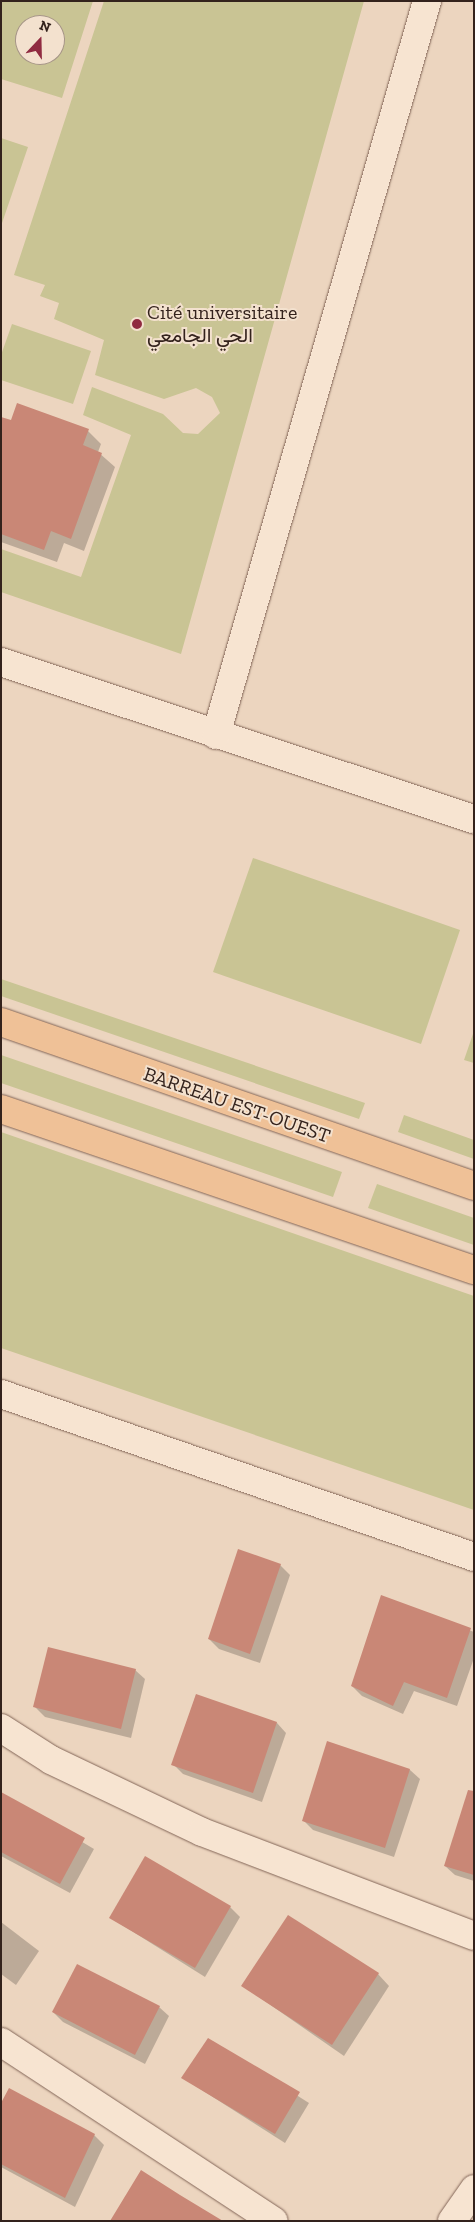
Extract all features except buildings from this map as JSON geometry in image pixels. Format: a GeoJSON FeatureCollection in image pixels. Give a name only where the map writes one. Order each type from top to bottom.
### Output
{"type":"FeatureCollection","features":[{"type":"Feature","properties":{"kind":"main road","name":"BARREAU EST-OUEST"},"geometry":{"type":"LineString","coordinates":[[1,1022],[474,1186]]}},
{"type":"Feature","properties":{"kind":"main road"},"geometry":{"type":"LineString","coordinates":[[1,1109],[474,1270]]}},
{"type":"Feature","properties":{"kind":"street"},"geometry":{"type":"LineString","coordinates":[[216,735],[427,1]]}},
{"type":"Feature","properties":{"kind":"street"},"geometry":{"type":"LineString","coordinates":[[1,662],[216,735],[474,819]]}},
{"type":"Feature","properties":{"kind":"street"},"geometry":{"type":"LineString","coordinates":[[1,1394],[474,1556]]}},
{"type":"Feature","properties":{"kind":"street"},"geometry":{"type":"LineString","coordinates":[[1,1728],[51,1760],[202,1832],[474,1936]]}},
{"type":"Feature","properties":{"kind":"street"},"geometry":{"type":"LineString","coordinates":[[1,2042],[274,2221]]}},
{"type":"Feature","properties":{"kind":"street"},"geometry":{"type":"LineString","coordinates":[[452,2221],[474,2189]]}},
{"type":"Feature","properties":{"kind":"shaded area"},"geometry":{"type":"Polygon","coordinates":[[[1,1],[93,1],[62,98],[1,79],[1,1]]]}},
{"type":"Feature","properties":{"kind":"shaded area","name":"Cité universitaire الحي الجامعي"},"geometry":{"type":"Polygon","coordinates":[[[104,1],[364,1],[181,654],[1,592],[1,549],[81,577],[131,435],[83,415],[92,387],[163,414],[183,433],[198,434],[220,413],[212,397],[196,388],[164,399],[95,375],[104,340],[54,319],[59,303],[40,296],[45,285],[14,275],[104,1]]]}},
{"type":"Feature","properties":{"kind":"shaded area"},"geometry":{"type":"Polygon","coordinates":[[[1,138],[28,147],[1,226],[1,138]]]}},
{"type":"Feature","properties":{"kind":"shaded area"},"geometry":{"type":"Polygon","coordinates":[[[12,324],[91,351],[73,404],[1,380],[1,355],[12,324]]]}},
{"type":"Feature","properties":{"kind":"shaded area"},"geometry":{"type":"Polygon","coordinates":[[[253,858],[460,930],[421,1044],[213,972],[253,858]]]}},
{"type":"Feature","properties":{"kind":"shaded area"},"geometry":{"type":"Polygon","coordinates":[[[1,979],[365,1103],[359,1119],[1,996],[1,979]]]}},
{"type":"Feature","properties":{"kind":"shaded area"},"geometry":{"type":"Polygon","coordinates":[[[474,1031],[474,1063],[464,1060],[474,1031]]]}},
{"type":"Feature","properties":{"kind":"shaded area"},"geometry":{"type":"Polygon","coordinates":[[[1,1055],[342,1172],[333,1197],[1,1083],[1,1055]]]}},
{"type":"Feature","properties":{"kind":"shaded area"},"geometry":{"type":"Polygon","coordinates":[[[404,1115],[474,1140],[474,1159],[398,1132],[404,1115]]]}},
{"type":"Feature","properties":{"kind":"shaded area"},"geometry":{"type":"Polygon","coordinates":[[[1,1132],[474,1296],[474,1510],[1,1348],[1,1132]]]}},
{"type":"Feature","properties":{"kind":"shaded area"},"geometry":{"type":"Polygon","coordinates":[[[377,1184],[474,1218],[474,1245],[368,1208],[377,1184]]]}},
{"type":"Feature","properties":{"kind":"place","name":"Cité universitaire الحي الجامعي"},"geometry":{"type":"Point","coordinates":[137,324]}}]}
